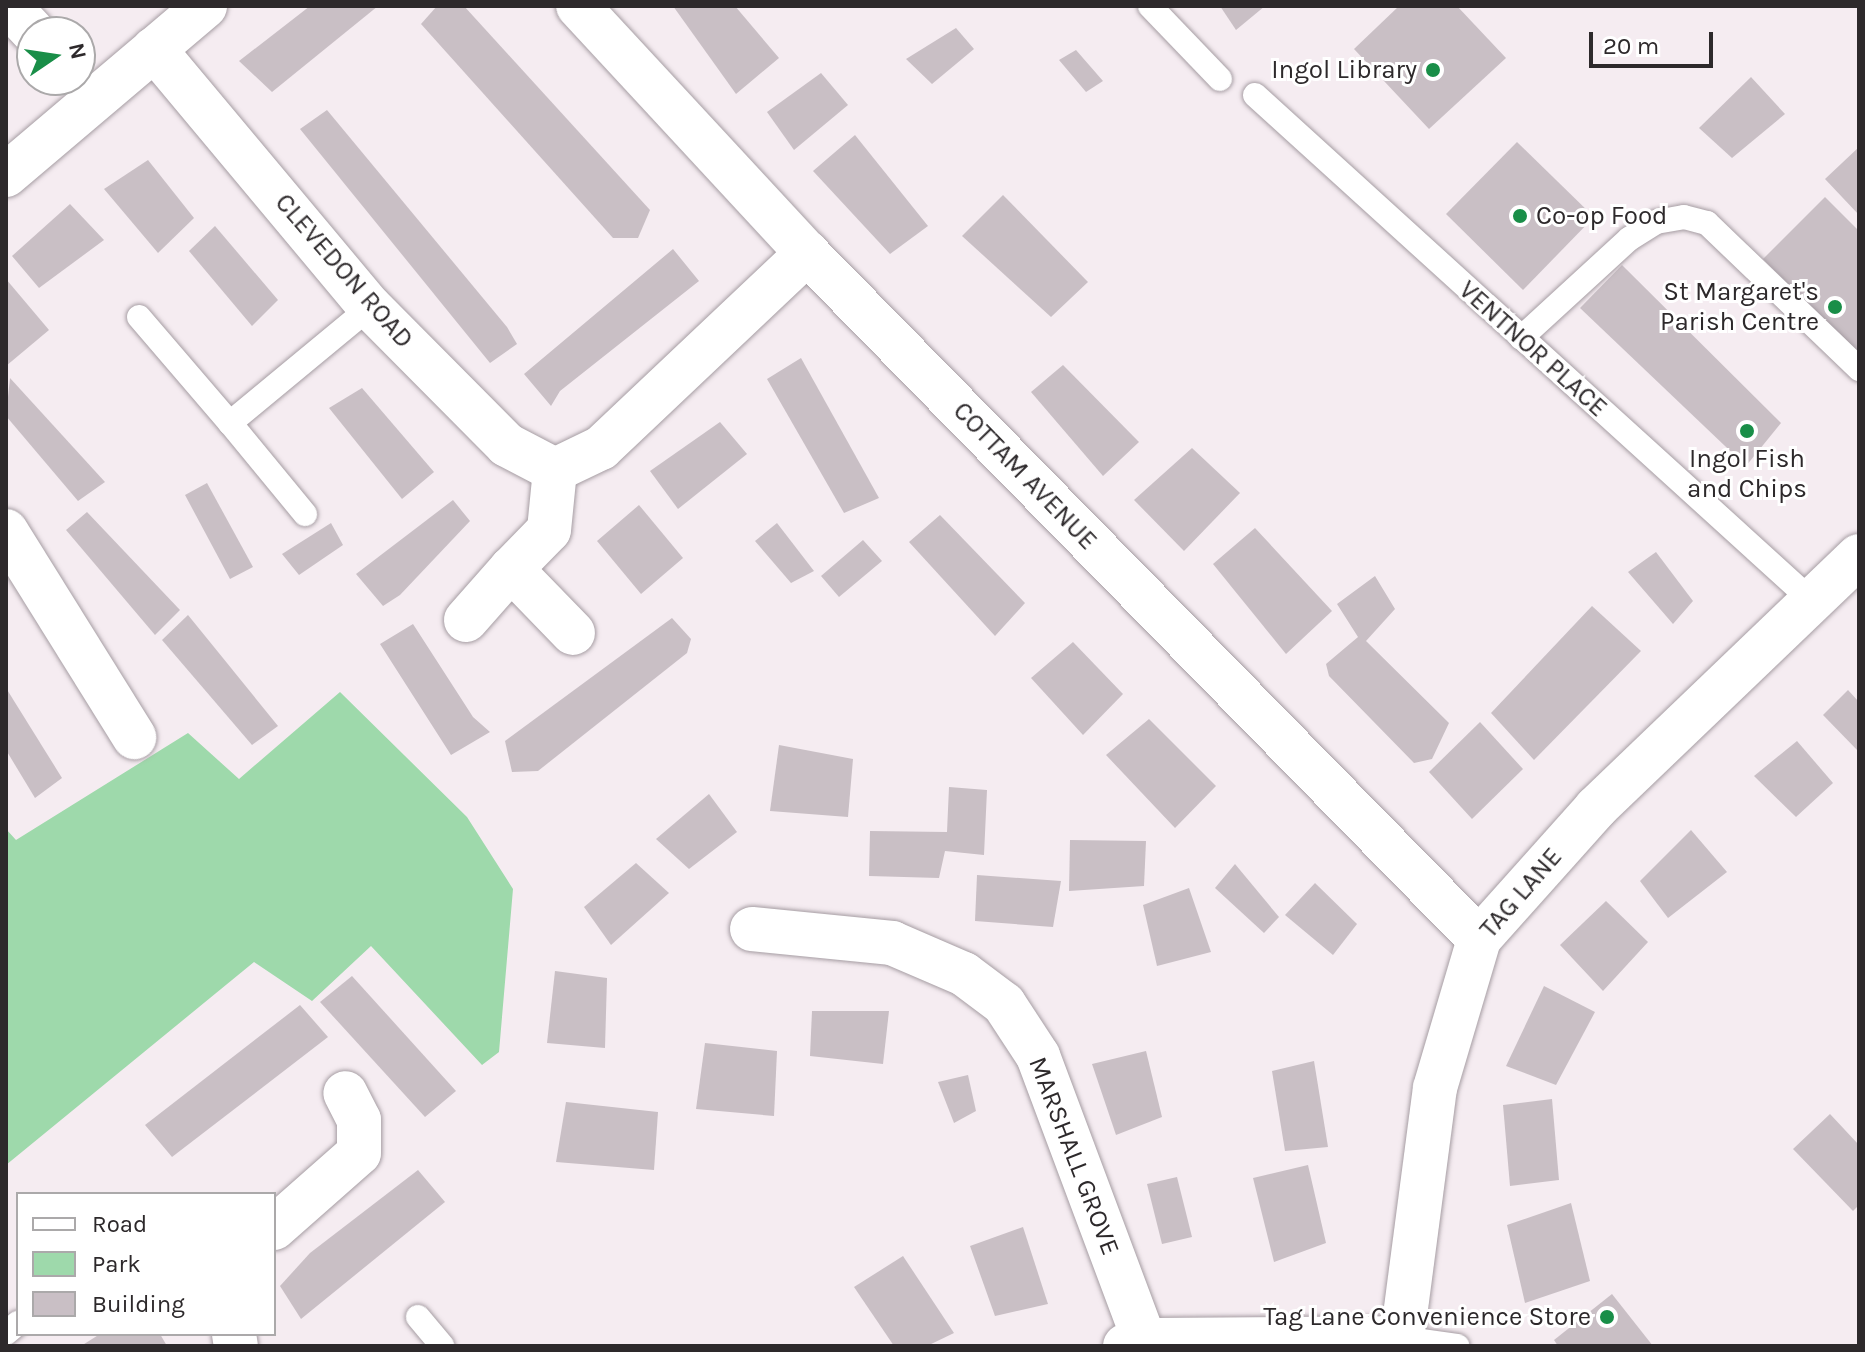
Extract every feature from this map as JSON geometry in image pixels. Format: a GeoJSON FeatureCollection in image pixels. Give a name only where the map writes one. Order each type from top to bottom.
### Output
{"type":"FeatureCollection","features":[{"type":"Feature","properties":{"kind":"street"},"geometry":{"type":"LineString","coordinates":[[96,84],[154,49],[205,6]]}},
{"type":"Feature","properties":{"kind":"street","name":"COTTAM AVENUE"},"geometry":{"type":"LineString","coordinates":[[578,6],[807,253],[1479,939]]}},
{"type":"Feature","properties":{"kind":"street","name":"CLEVEDON ROAD"},"geometry":{"type":"LineString","coordinates":[[154,49],[370,307],[507,445],[555,470]]}},
{"type":"Feature","properties":{"kind":"street"},"geometry":{"type":"LineString","coordinates":[[6,175],[80,96]]}},
{"type":"Feature","properties":{"kind":"street"},"geometry":{"type":"LineString","coordinates":[[466,620],[549,530],[555,470],[601,448],[807,253]]}},
{"type":"Feature","properties":{"kind":"street"},"geometry":{"type":"LineString","coordinates":[[6,531],[134,737]]}},
{"type":"Feature","properties":{"kind":"street","name":"TAG LANE"},"geometry":{"type":"LineString","coordinates":[[1401,1342],[1435,1088],[1479,939],[1596,808],[1859,556]]}},
{"type":"Feature","properties":{"kind":"street"},"geometry":{"type":"LineString","coordinates":[[511,569],[573,633]]}},
{"type":"Feature","properties":{"kind":"street","name":"MARSHALL GROVE"},"geometry":{"type":"LineString","coordinates":[[752,929],[892,943],[964,974],[1004,1004],[1038,1056],[1134,1343]]}},
{"type":"Feature","properties":{"kind":"street"},"geometry":{"type":"LineString","coordinates":[[276,1226],[359,1153],[359,1120],[345,1093]]}},
{"type":"Feature","properties":{"kind":"street"},"geometry":{"type":"LineString","coordinates":[[1134,1343],[1401,1342]]}},
{"type":"Feature","properties":{"kind":"lane"},"geometry":{"type":"LineString","coordinates":[[1150,6],[1220,79]]}},
{"type":"Feature","properties":{"kind":"lane","name":"VENTNOR PLACE"},"geometry":{"type":"LineString","coordinates":[[1255,95],[1812,601]]}},
{"type":"Feature","properties":{"kind":"lane"},"geometry":{"type":"LineString","coordinates":[[1521,338],[1629,239],[1656,222],[1684,217],[1707,223],[1859,369]]}},
{"type":"Feature","properties":{"kind":"lane"},"geometry":{"type":"LineString","coordinates":[[230,423],[370,307]]}},
{"type":"Feature","properties":{"kind":"lane"},"geometry":{"type":"LineString","coordinates":[[139,317],[305,514]]}},
{"type":"Feature","properties":{"kind":"lane"},"geometry":{"type":"LineString","coordinates":[[418,1317],[442,1346]]}},
{"type":"Feature","properties":{"kind":"lane"},"geometry":{"type":"LineString","coordinates":[[1401,1342],[1457,1346]]}},
{"type":"Feature","properties":{"kind":"green space"},"geometry":{"type":"Polygon","coordinates":[[[340,692],[467,817],[513,889],[499,1052],[482,1065],[371,946],[312,1001],[254,962],[6,1165],[6,829],[16,840],[188,733],[239,779],[340,692]]]}},
{"type":"Feature","properties":{"kind":"building"},"geometry":{"type":"Polygon","coordinates":[[[310,6],[378,6],[272,92],[239,61],[310,6]]]}},
{"type":"Feature","properties":{"kind":"building"},"geometry":{"type":"Polygon","coordinates":[[[437,6],[464,6],[650,210],[638,238],[613,238],[421,24],[437,6]]]}},
{"type":"Feature","properties":{"kind":"building"},"geometry":{"type":"Polygon","coordinates":[[[673,6],[735,6],[779,58],[736,94],[673,6]]]}},
{"type":"Feature","properties":{"kind":"building"},"geometry":{"type":"Polygon","coordinates":[[[1220,6],[1265,6],[1236,30],[1220,6]]]}},
{"type":"Feature","properties":{"kind":"building","name":"Ingol Library"},"geometry":{"type":"Polygon","coordinates":[[[1399,6],[1457,6],[1506,58],[1429,129],[1354,49],[1399,6]]]}},
{"type":"Feature","properties":{"kind":"building"},"geometry":{"type":"Polygon","coordinates":[[[956,28],[974,49],[932,84],[906,59],[956,28]]]}},
{"type":"Feature","properties":{"kind":"building"},"geometry":{"type":"Polygon","coordinates":[[[1076,50],[1103,81],[1086,92],[1059,60],[1076,50]]]}},
{"type":"Feature","properties":{"kind":"building"},"geometry":{"type":"Polygon","coordinates":[[[821,73],[848,105],[794,150],[767,112],[821,73]]]}},
{"type":"Feature","properties":{"kind":"building"},"geometry":{"type":"Polygon","coordinates":[[[1751,77],[1785,114],[1732,158],[1699,128],[1751,77]]]}},
{"type":"Feature","properties":{"kind":"building"},"geometry":{"type":"Polygon","coordinates":[[[327,110],[507,327],[517,344],[490,363],[300,129],[327,110]]]}},
{"type":"Feature","properties":{"kind":"building"},"geometry":{"type":"Polygon","coordinates":[[[855,135],[928,226],[890,254],[813,171],[855,135]]]}},
{"type":"Feature","properties":{"kind":"building","name":"Co-op Food"},"geometry":{"type":"Polygon","coordinates":[[[1517,142],[1594,217],[1523,290],[1446,214],[1517,142]]]}},
{"type":"Feature","properties":{"kind":"building"},"geometry":{"type":"Polygon","coordinates":[[[1859,147],[1859,215],[1825,179],[1859,147]]]}},
{"type":"Feature","properties":{"kind":"building"},"geometry":{"type":"Polygon","coordinates":[[[148,160],[194,218],[158,253],[104,189],[148,160]]]}},
{"type":"Feature","properties":{"kind":"building"},"geometry":{"type":"Polygon","coordinates":[[[1003,195],[1088,282],[1051,317],[962,236],[1003,195]]]}},
{"type":"Feature","properties":{"kind":"building","name":"St Margaret's Parish Centre"},"geometry":{"type":"Polygon","coordinates":[[[1825,197],[1859,231],[1859,356],[1763,259],[1825,197]]]}},
{"type":"Feature","properties":{"kind":"building"},"geometry":{"type":"Polygon","coordinates":[[[70,204],[104,240],[39,288],[12,256],[70,204]]]}},
{"type":"Feature","properties":{"kind":"building"},"geometry":{"type":"Polygon","coordinates":[[[215,226],[278,300],[252,326],[189,251],[215,226]]]}},
{"type":"Feature","properties":{"kind":"building"},"geometry":{"type":"Polygon","coordinates":[[[673,249],[699,281],[560,391],[551,406],[524,374],[673,249]]]}},
{"type":"Feature","properties":{"kind":"building"},"geometry":{"type":"Polygon","coordinates":[[[1622,265],[1781,423],[1746,466],[1580,308],[1622,265]]]}},
{"type":"Feature","properties":{"kind":"building"},"geometry":{"type":"Polygon","coordinates":[[[6,279],[49,330],[6,366],[6,279]]]}},
{"type":"Feature","properties":{"kind":"building"},"geometry":{"type":"Polygon","coordinates":[[[801,358],[879,498],[844,513],[767,379],[801,358]]]}},
{"type":"Feature","properties":{"kind":"building"},"geometry":{"type":"Polygon","coordinates":[[[1063,365],[1139,442],[1103,476],[1031,392],[1063,365]]]}},
{"type":"Feature","properties":{"kind":"building"},"geometry":{"type":"Polygon","coordinates":[[[10,378],[105,482],[78,501],[6,416],[10,378]]]}},
{"type":"Feature","properties":{"kind":"building"},"geometry":{"type":"Polygon","coordinates":[[[362,388],[434,472],[402,499],[329,408],[362,388]]]}},
{"type":"Feature","properties":{"kind":"building"},"geometry":{"type":"Polygon","coordinates":[[[720,422],[747,454],[678,509],[650,471],[720,422]]]}},
{"type":"Feature","properties":{"kind":"building"},"geometry":{"type":"Polygon","coordinates":[[[1192,448],[1240,493],[1184,551],[1134,500],[1192,448]]]}},
{"type":"Feature","properties":{"kind":"building"},"geometry":{"type":"Polygon","coordinates":[[[207,483],[253,567],[230,579],[185,495],[207,483]]]}},
{"type":"Feature","properties":{"kind":"building"},"geometry":{"type":"Polygon","coordinates":[[[453,500],[470,521],[400,595],[383,606],[356,574],[453,500]]]}},
{"type":"Feature","properties":{"kind":"building"},"geometry":{"type":"Polygon","coordinates":[[[639,505],[683,558],[641,594],[597,541],[639,505]]]}},
{"type":"Feature","properties":{"kind":"building"},"geometry":{"type":"Polygon","coordinates":[[[87,512],[180,610],[155,635],[66,530],[87,512]]]}},
{"type":"Feature","properties":{"kind":"building"},"geometry":{"type":"Polygon","coordinates":[[[940,515],[1025,603],[995,636],[909,542],[940,515]]]}},
{"type":"Feature","properties":{"kind":"building"},"geometry":{"type":"Polygon","coordinates":[[[331,523],[343,545],[299,575],[282,554],[331,523]]]}},
{"type":"Feature","properties":{"kind":"building"},"geometry":{"type":"Polygon","coordinates":[[[777,523],[814,571],[791,583],[755,541],[777,523]]]}},
{"type":"Feature","properties":{"kind":"building"},"geometry":{"type":"Polygon","coordinates":[[[1255,528],[1332,611],[1286,654],[1213,564],[1255,528]]]}},
{"type":"Feature","properties":{"kind":"building"},"geometry":{"type":"Polygon","coordinates":[[[863,540],[882,561],[839,597],[821,576],[863,540]]]}},
{"type":"Feature","properties":{"kind":"building"},"geometry":{"type":"Polygon","coordinates":[[[1656,552],[1693,601],[1673,624],[1628,572],[1656,552]]]}},
{"type":"Feature","properties":{"kind":"building"},"geometry":{"type":"Polygon","coordinates":[[[1375,576],[1395,609],[1366,641],[1449,723],[1432,759],[1414,763],[1329,676],[1326,664],[1358,637],[1337,604],[1375,576]]]}},
{"type":"Feature","properties":{"kind":"building"},"geometry":{"type":"Polygon","coordinates":[[[1592,606],[1641,651],[1534,760],[1491,713],[1592,606]]]}},
{"type":"Feature","properties":{"kind":"building"},"geometry":{"type":"Polygon","coordinates":[[[188,615],[278,726],[252,745],[162,640],[188,615]]]}},
{"type":"Feature","properties":{"kind":"building"},"geometry":{"type":"Polygon","coordinates":[[[672,618],[691,639],[687,653],[538,771],[512,772],[505,741],[672,618]]]}},
{"type":"Feature","properties":{"kind":"building"},"geometry":{"type":"Polygon","coordinates":[[[413,624],[473,717],[490,732],[451,755],[380,644],[413,624]]]}},
{"type":"Feature","properties":{"kind":"building"},"geometry":{"type":"Polygon","coordinates":[[[1073,642],[1123,694],[1083,735],[1031,678],[1073,642]]]}},
{"type":"Feature","properties":{"kind":"building"},"geometry":{"type":"Polygon","coordinates":[[[6,688],[62,778],[35,798],[6,750],[6,688]]]}},
{"type":"Feature","properties":{"kind":"building"},"geometry":{"type":"Polygon","coordinates":[[[1848,690],[1859,702],[1859,752],[1823,715],[1848,690]]]}},
{"type":"Feature","properties":{"kind":"building"},"geometry":{"type":"Polygon","coordinates":[[[1149,719],[1216,786],[1175,828],[1106,755],[1149,719]]]}},
{"type":"Feature","properties":{"kind":"building"},"geometry":{"type":"Polygon","coordinates":[[[1480,722],[1523,769],[1472,819],[1429,772],[1480,722]]]}},
{"type":"Feature","properties":{"kind":"building"},"geometry":{"type":"Polygon","coordinates":[[[1797,741],[1833,783],[1796,817],[1754,776],[1797,741]]]}},
{"type":"Feature","properties":{"kind":"building"},"geometry":{"type":"Polygon","coordinates":[[[779,745],[853,759],[848,817],[770,811],[779,745]]]}},
{"type":"Feature","properties":{"kind":"building"},"geometry":{"type":"Polygon","coordinates":[[[949,787],[987,790],[984,855],[945,851],[939,878],[869,876],[870,831],[947,832],[949,787]]]}},
{"type":"Feature","properties":{"kind":"building"},"geometry":{"type":"Polygon","coordinates":[[[709,794],[737,832],[689,869],[656,839],[709,794]]]}},
{"type":"Feature","properties":{"kind":"building"},"geometry":{"type":"Polygon","coordinates":[[[1691,830],[1727,872],[1668,918],[1640,881],[1691,830]]]}},
{"type":"Feature","properties":{"kind":"building"},"geometry":{"type":"Polygon","coordinates":[[[1070,840],[1146,841],[1144,886],[1069,891],[1070,840]]]}},
{"type":"Feature","properties":{"kind":"building"},"geometry":{"type":"Polygon","coordinates":[[[636,863],[669,893],[611,945],[584,907],[636,863]]]}},
{"type":"Feature","properties":{"kind":"building"},"geometry":{"type":"Polygon","coordinates":[[[1235,864],[1279,917],[1264,933],[1215,888],[1235,864]]]}},
{"type":"Feature","properties":{"kind":"building"},"geometry":{"type":"Polygon","coordinates":[[[977,875],[1061,881],[1053,927],[975,921],[977,875]]]}},
{"type":"Feature","properties":{"kind":"building"},"geometry":{"type":"Polygon","coordinates":[[[1315,883],[1357,924],[1333,955],[1285,915],[1315,883]]]}},
{"type":"Feature","properties":{"kind":"building"},"geometry":{"type":"Polygon","coordinates":[[[1189,888],[1211,952],[1157,966],[1143,905],[1189,888]]]}},
{"type":"Feature","properties":{"kind":"building"},"geometry":{"type":"Polygon","coordinates":[[[1606,901],[1648,942],[1603,991],[1560,945],[1606,901]]]}},
{"type":"Feature","properties":{"kind":"building"},"geometry":{"type":"Polygon","coordinates":[[[555,971],[607,978],[605,1048],[547,1043],[555,971]]]}},
{"type":"Feature","properties":{"kind":"building"},"geometry":{"type":"Polygon","coordinates":[[[352,976],[456,1091],[425,1117],[320,1002],[352,976]]]}},
{"type":"Feature","properties":{"kind":"building"},"geometry":{"type":"Polygon","coordinates":[[[1544,986],[1595,1012],[1556,1085],[1506,1066],[1544,986]]]}},
{"type":"Feature","properties":{"kind":"building"},"geometry":{"type":"Polygon","coordinates":[[[300,1005],[328,1037],[172,1157],[145,1125],[300,1005]]]}},
{"type":"Feature","properties":{"kind":"building"},"geometry":{"type":"Polygon","coordinates":[[[812,1011],[889,1011],[883,1064],[810,1056],[812,1011]]]}},
{"type":"Feature","properties":{"kind":"building"},"geometry":{"type":"Polygon","coordinates":[[[705,1043],[777,1051],[774,1116],[696,1109],[705,1043]]]}},
{"type":"Feature","properties":{"kind":"building"},"geometry":{"type":"Polygon","coordinates":[[[1146,1051],[1162,1117],[1116,1135],[1092,1064],[1146,1051]]]}},
{"type":"Feature","properties":{"kind":"building"},"geometry":{"type":"Polygon","coordinates":[[[1314,1061],[1328,1147],[1285,1151],[1272,1071],[1314,1061]]]}},
{"type":"Feature","properties":{"kind":"building"},"geometry":{"type":"Polygon","coordinates":[[[968,1075],[976,1111],[954,1123],[938,1082],[968,1075]]]}},
{"type":"Feature","properties":{"kind":"building"},"geometry":{"type":"Polygon","coordinates":[[[1552,1099],[1559,1180],[1510,1186],[1503,1105],[1552,1099]]]}},
{"type":"Feature","properties":{"kind":"building"},"geometry":{"type":"Polygon","coordinates":[[[566,1102],[658,1112],[654,1170],[556,1162],[566,1102]]]}},
{"type":"Feature","properties":{"kind":"building"},"geometry":{"type":"Polygon","coordinates":[[[1830,1114],[1859,1145],[1859,1205],[1853,1211],[1793,1149],[1830,1114]]]}},
{"type":"Feature","properties":{"kind":"building"},"geometry":{"type":"Polygon","coordinates":[[[1308,1165],[1326,1243],[1274,1262],[1253,1178],[1308,1165]]]}},
{"type":"Feature","properties":{"kind":"building"},"geometry":{"type":"Polygon","coordinates":[[[418,1170],[445,1202],[301,1319],[280,1286],[310,1253],[418,1170]]]}},
{"type":"Feature","properties":{"kind":"building"},"geometry":{"type":"Polygon","coordinates":[[[1177,1177],[1192,1237],[1162,1244],[1147,1184],[1177,1177]]]}},
{"type":"Feature","properties":{"kind":"building"},"geometry":{"type":"Polygon","coordinates":[[[1571,1203],[1590,1281],[1525,1303],[1507,1225],[1571,1203]]]}},
{"type":"Feature","properties":{"kind":"building"},"geometry":{"type":"Polygon","coordinates":[[[1023,1227],[1048,1304],[995,1316],[970,1246],[1023,1227]]]}},
{"type":"Feature","properties":{"kind":"building"},"geometry":{"type":"Polygon","coordinates":[[[903,1256],[954,1333],[927,1346],[894,1346],[854,1287],[903,1256]]]}},
{"type":"Feature","properties":{"kind":"building","name":"Tag Lane Convenience Store"},"geometry":{"type":"Polygon","coordinates":[[[1612,1294],[1653,1346],[1558,1346],[1554,1340],[1612,1294]]]}},
{"type":"Feature","properties":{"kind":"building"},"geometry":{"type":"Polygon","coordinates":[[[97,1336],[161,1336],[167,1346],[81,1346],[97,1336]]]}},
{"type":"Feature","properties":{"kind":"place","name":"Ingol Library"},"geometry":{"type":"Point","coordinates":[1433,70]}},
{"type":"Feature","properties":{"kind":"place","name":"Co-op Food"},"geometry":{"type":"Point","coordinates":[1520,216]}},
{"type":"Feature","properties":{"kind":"place","name":"St Margaret's Parish Centre"},"geometry":{"type":"Point","coordinates":[1835,307]}},
{"type":"Feature","properties":{"kind":"place","name":"Ingol Fish and Chips"},"geometry":{"type":"Point","coordinates":[1747,431]}},
{"type":"Feature","properties":{"kind":"place","name":"Tag Lane Convenience Store"},"geometry":{"type":"Point","coordinates":[1607,1317]}}]}
